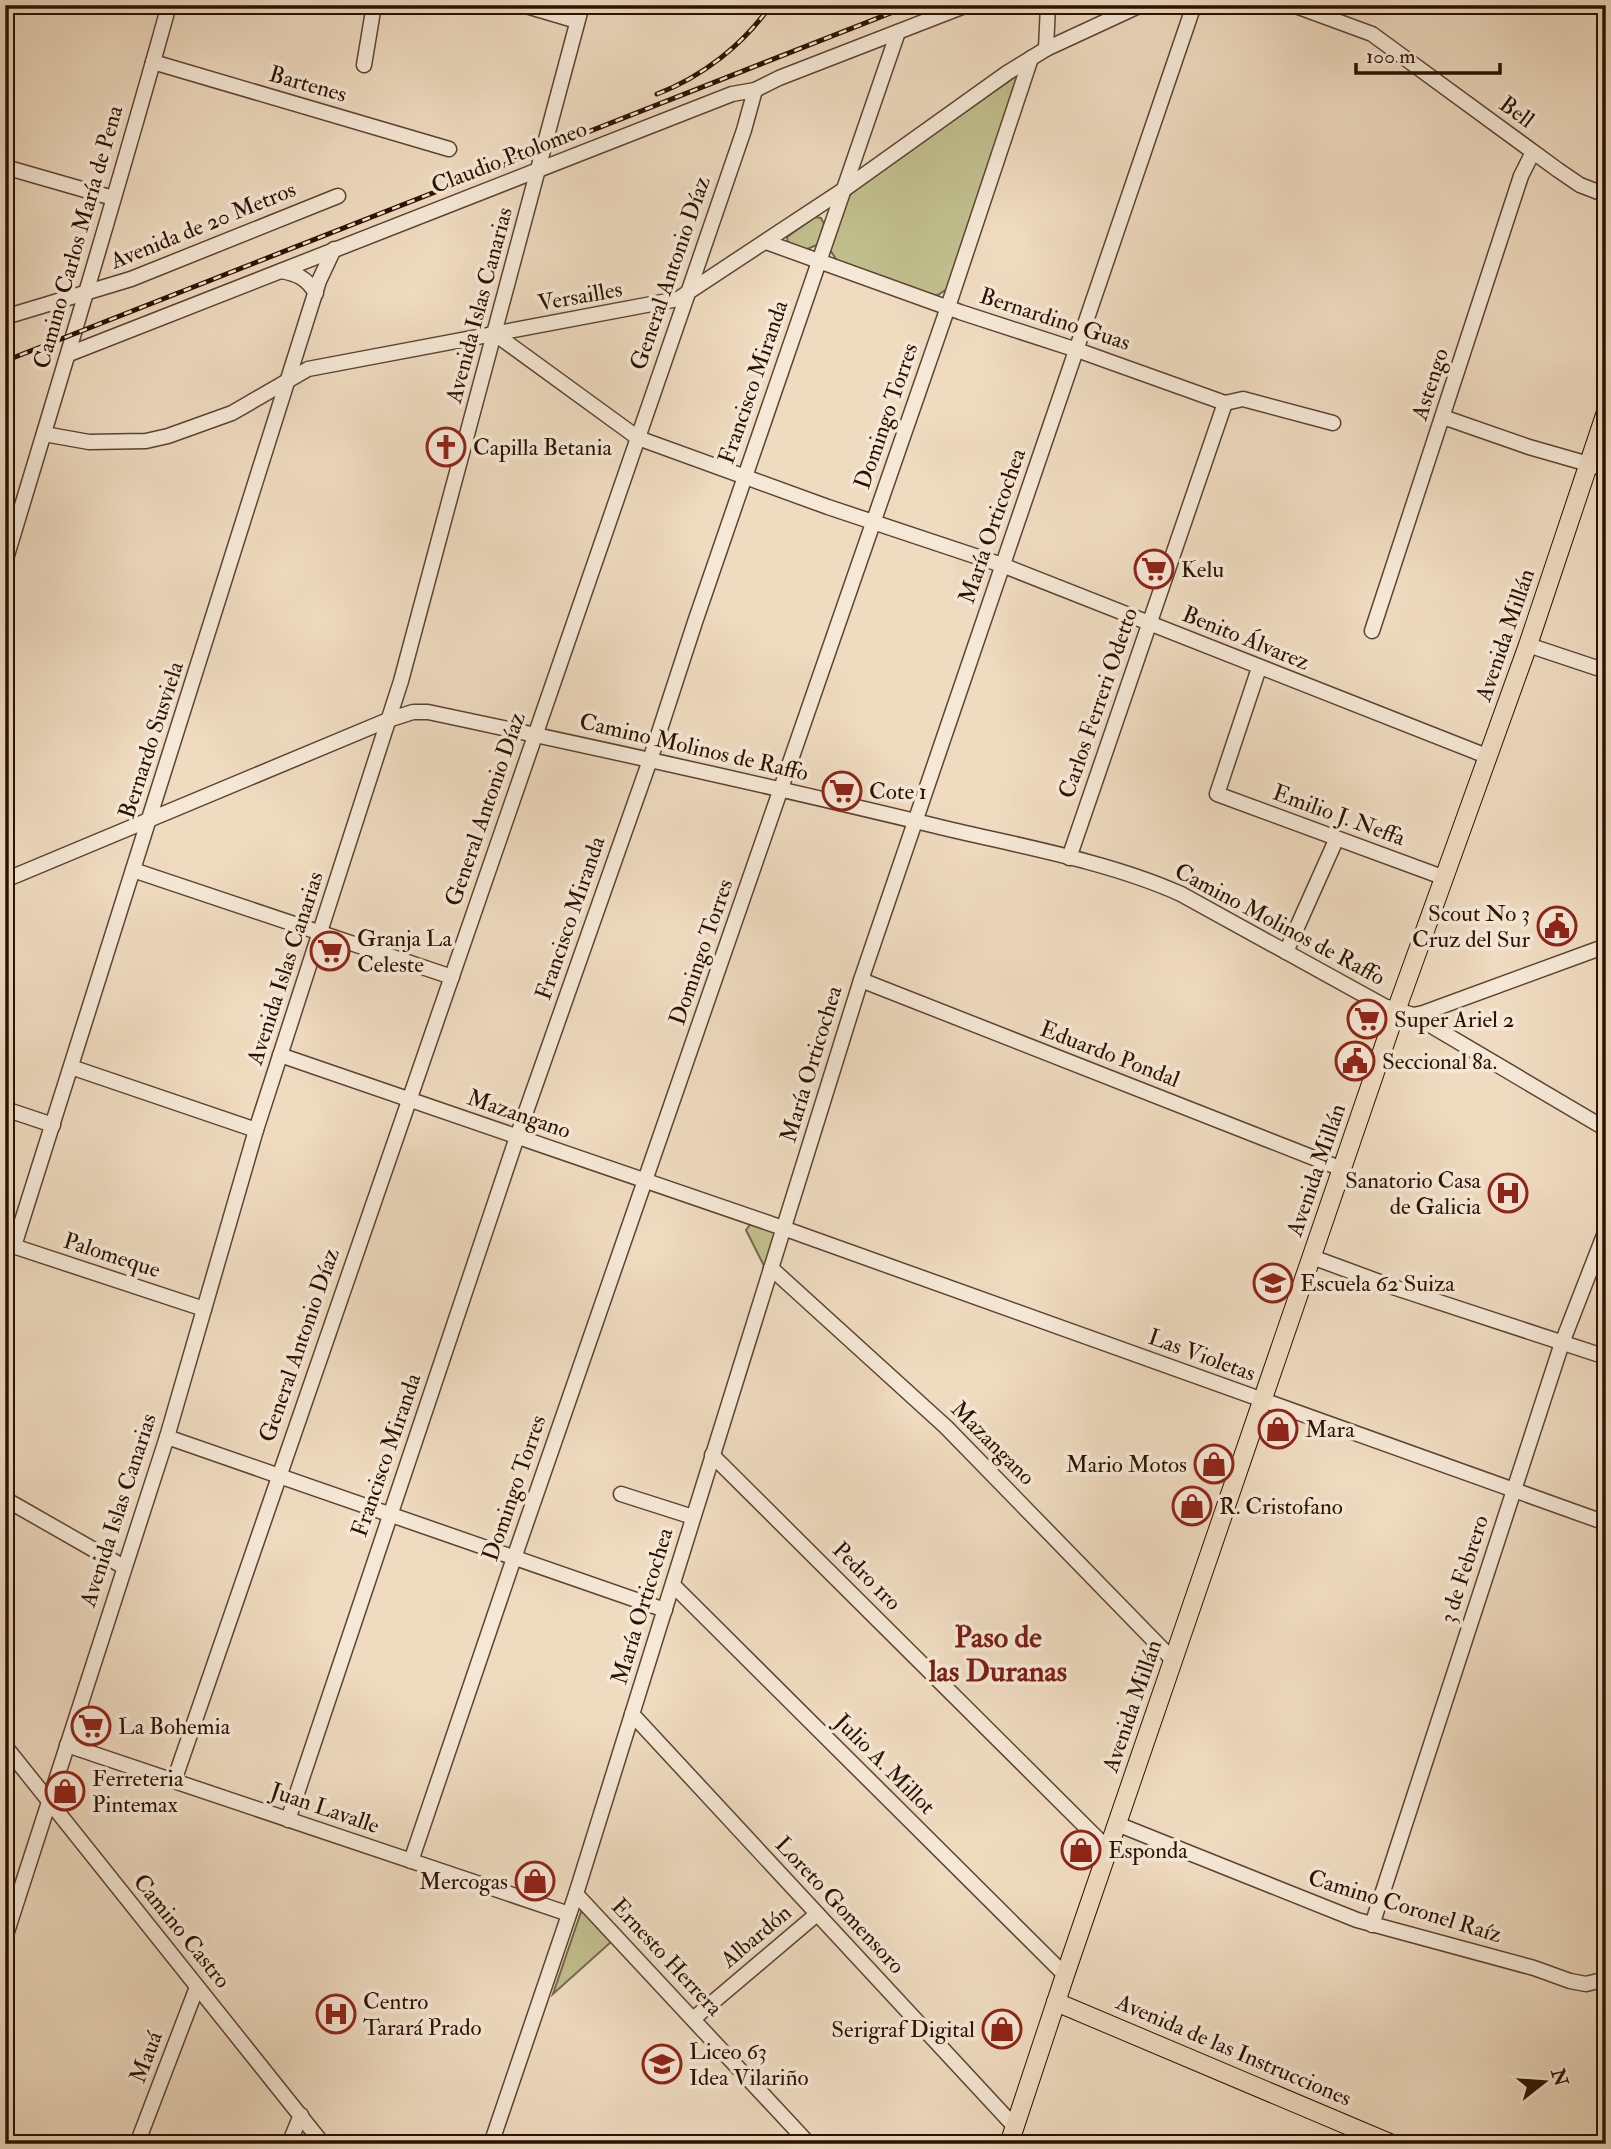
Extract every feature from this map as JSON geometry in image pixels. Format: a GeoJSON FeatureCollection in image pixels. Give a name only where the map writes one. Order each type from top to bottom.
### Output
{"type":"FeatureCollection","features":[{"type":"Feature","properties":{"kind":"main road","name":"Avenida Millán"},"geometry":{"type":"LineString","coordinates":[[1012,2136],[1342,1169],[1405,1013],[1445,878],[1528,645],[1597,467],[1606,412]]}},
{"type":"Feature","properties":{"kind":"main road","name":"Avenida de las Instrucciones"},"geometry":{"type":"LineString","coordinates":[[1056,2002],[1392,2144]]}},
{"type":"Feature","properties":{"kind":"street","name":"Camino Carlos María de Pena"},"geometry":{"type":"LineString","coordinates":[[5,562],[69,354],[169,5]]}},
{"type":"Feature","properties":{"kind":"street"},"geometry":{"type":"LineString","coordinates":[[364,65],[374,5]]}},
{"type":"Feature","properties":{"kind":"street"},"geometry":{"type":"LineString","coordinates":[[523,5],[577,21]]}},
{"type":"Feature","properties":{"kind":"street","name":"Avenida Islas Canarias"},"geometry":{"type":"LineString","coordinates":[[5,1938],[167,1437],[256,1130],[388,720],[495,334],[582,5]]}},
{"type":"Feature","properties":{"kind":"street","name":"Claudio Ptolomeo"},"geometry":{"type":"LineString","coordinates":[[69,354],[732,94],[755,89],[967,5]]}},
{"type":"Feature","properties":{"kind":"street"},"geometry":{"type":"LineString","coordinates":[[1046,49],[1048,5]]}},
{"type":"Feature","properties":{"kind":"street","name":"Versailles"},"geometry":{"type":"LineString","coordinates":[[44,433],[89,442],[146,441],[232,413],[308,369],[678,299],[846,188],[1031,58],[1141,5]]}},
{"type":"Feature","properties":{"kind":"street","name":"María Orticochea"},"geometry":{"type":"LineString","coordinates":[[491,2144],[576,1894],[861,980],[1194,5]]}},
{"type":"Feature","properties":{"kind":"street","name":"Bell"},"geometry":{"type":"LineString","coordinates":[[1293,5],[1371,34],[1580,185],[1606,195]]}},
{"type":"Feature","properties":{"kind":"street","name":"Francisco Miranda"},"geometry":{"type":"LineString","coordinates":[[288,1820],[517,1137],[650,760],[898,32]]}},
{"type":"Feature","properties":{"kind":"street","name":"Domingo Torres"},"geometry":{"type":"LineString","coordinates":[[411,1861],[948,307],[1031,58]]}},
{"type":"Feature","properties":{"kind":"street","name":"Bartenes"},"geometry":{"type":"LineString","coordinates":[[153,62],[449,149]]}},
{"type":"Feature","properties":{"kind":"street","name":"General Antonio Díaz"},"geometry":{"type":"LineString","coordinates":[[174,1781],[744,130],[755,89]]}},
{"type":"Feature","properties":{"kind":"street","name":"Astengo"},"geometry":{"type":"LineString","coordinates":[[1372,631],[1521,176],[1533,152]]}},
{"type":"Feature","properties":{"kind":"street"},"geometry":{"type":"LineString","coordinates":[[5,167],[113,198]]}},
{"type":"Feature","properties":{"kind":"street","name":"Avenida de 20 Metros"},"geometry":{"type":"LineString","coordinates":[[5,317],[131,279],[338,196]]}},
{"type":"Feature","properties":{"kind":"street","name":"Bernardino Guas"},"geometry":{"type":"LineString","coordinates":[[766,242],[1225,403],[1243,399],[1333,422]]}},
{"type":"Feature","properties":{"kind":"street","name":"Bernardo Susviela"},"geometry":{"type":"LineString","coordinates":[[10,1245],[53,1125],[316,293],[334,249]]}},
{"type":"Feature","properties":{"kind":"street"},"geometry":{"type":"LineString","coordinates":[[279,271],[297,274],[307,280],[316,293]]}},
{"type":"Feature","properties":{"kind":"street","name":"Benito Álvarez"},"geometry":{"type":"LineString","coordinates":[[495,334],[638,438],[1002,565],[1489,757]]}},
{"type":"Feature","properties":{"kind":"street","name":"Carlos Ferreri Odetto"},"geometry":{"type":"LineString","coordinates":[[1069,858],[1225,403]]}},
{"type":"Feature","properties":{"kind":"street"},"geometry":{"type":"LineString","coordinates":[[1443,417],[1597,467]]}},
{"type":"Feature","properties":{"kind":"street"},"geometry":{"type":"LineString","coordinates":[[1528,645],[1606,671]]}},
{"type":"Feature","properties":{"kind":"street","name":"Emilio J. Neffa"},"geometry":{"type":"LineString","coordinates":[[1259,667],[1217,794],[1445,878]]}},
{"type":"Feature","properties":{"kind":"street","name":"Camino Molinos de Raffo"},"geometry":{"type":"LineString","coordinates":[[5,880],[388,720],[413,712],[428,712],[782,789],[1069,858],[1156,883],[1181,894],[1353,990],[1405,1013],[1606,1129]]}},
{"type":"Feature","properties":{"kind":"street"},"geometry":{"type":"LineString","coordinates":[[1286,952],[1336,840]]}},
{"type":"Feature","properties":{"kind":"street"},"geometry":{"type":"LineString","coordinates":[[133,870],[452,977]]}},
{"type":"Feature","properties":{"kind":"street"},"geometry":{"type":"LineString","coordinates":[[1405,1013],[1606,946]]}},
{"type":"Feature","properties":{"kind":"street","name":"Eduardo Pondal"},"geometry":{"type":"LineString","coordinates":[[861,980],[1342,1169]]}},
{"type":"Feature","properties":{"kind":"street","name":"Mazangano"},"geometry":{"type":"LineString","coordinates":[[280,1055],[783,1228]]}},
{"type":"Feature","properties":{"kind":"street"},"geometry":{"type":"LineString","coordinates":[[71,1067],[256,1130]]}},
{"type":"Feature","properties":{"kind":"street"},"geometry":{"type":"LineString","coordinates":[[5,1109],[53,1125]]}},
{"type":"Feature","properties":{"kind":"street","name":"Las Violetas"},"geometry":{"type":"LineString","coordinates":[[783,1228],[1606,1523]]}},
{"type":"Feature","properties":{"kind":"street","name":"3 de Febrero"},"geometry":{"type":"LineString","coordinates":[[1372,1925],[1562,1343],[1606,1230]]}},
{"type":"Feature","properties":{"kind":"street","name":"Palomeque"},"geometry":{"type":"LineString","coordinates":[[10,1245],[204,1309]]}},
{"type":"Feature","properties":{"kind":"street"},"geometry":{"type":"LineString","coordinates":[[1312,1257],[1396,1288],[1606,1357]]}},
{"type":"Feature","properties":{"kind":"street","name":"Mazangano"},"geometry":{"type":"LineString","coordinates":[[771,1268],[946,1427],[1173,1660]]}},
{"type":"Feature","properties":{"kind":"street"},"geometry":{"type":"LineString","coordinates":[[167,1437],[665,1610]]}},
{"type":"Feature","properties":{"kind":"street","name":"Pedro 1ro"},"geometry":{"type":"LineString","coordinates":[[712,1455],[1108,1849]]}},
{"type":"Feature","properties":{"kind":"street"},"geometry":{"type":"LineString","coordinates":[[621,1494],[694,1517]]}},
{"type":"Feature","properties":{"kind":"street"},"geometry":{"type":"LineString","coordinates":[[5,1499],[124,1567]]}},
{"type":"Feature","properties":{"kind":"street","name":"Julio A. Millot"},"geometry":{"type":"LineString","coordinates":[[673,1585],[1065,1975]]}},
{"type":"Feature","properties":{"kind":"street","name":"Loreto Gomensoro"},"geometry":{"type":"LineString","coordinates":[[632,1714],[817,1914],[1012,2136]]}},
{"type":"Feature","properties":{"kind":"street","name":"Juan Lavalle"},"geometry":{"type":"LineString","coordinates":[[66,1745],[569,1914]]}},
{"type":"Feature","properties":{"kind":"street","name":"Camino Castro"},"geometry":{"type":"LineString","coordinates":[[5,1746],[323,2144]]}},
{"type":"Feature","properties":{"kind":"street","name":"Camino Coronel Raíz"},"geometry":{"type":"LineString","coordinates":[[1117,1824],[1372,1925],[1534,1968],[1570,1981],[1587,1984],[1606,1979]]}},
{"type":"Feature","properties":{"kind":"street","name":"Ernesto Herrera"},"geometry":{"type":"LineString","coordinates":[[576,1894],[809,2144]]}},
{"type":"Feature","properties":{"kind":"street","name":"Albardón"},"geometry":{"type":"LineString","coordinates":[[693,2019],[817,1914]]}},
{"type":"Feature","properties":{"kind":"street","name":"Mauá"},"geometry":{"type":"LineString","coordinates":[[137,2144],[197,1987]]}},
{"type":"Feature","properties":{"kind":"street"},"geometry":{"type":"LineString","coordinates":[[289,2144],[300,2115]]}},
{"type":"Feature","properties":{"kind":"shaded area"},"geometry":{"type":"Polygon","coordinates":[[[1018,77],[947,289],[938,295],[932,295],[838,262],[830,250],[848,197],[855,189],[1018,77]]]}},
{"type":"Feature","properties":{"kind":"shaded area"},"geometry":{"type":"Polygon","coordinates":[[[815,217],[821,218],[824,224],[817,245],[805,250],[788,244],[787,237],[815,217]]]}},
{"type":"Feature","properties":{"kind":"shaded area"},"geometry":{"type":"Polygon","coordinates":[[[752,1222],[775,1232],[766,1267],[746,1230],[752,1222]]]}},
{"type":"Feature","properties":{"kind":"shaded area"},"geometry":{"type":"Polygon","coordinates":[[[581,1912],[611,1942],[553,1994],[581,1912]]]}},
{"type":"Feature","properties":{"kind":"railway"},"geometry":{"type":"LineString","coordinates":[[657,94],[690,79],[720,58],[748,33],[771,5]]}},
{"type":"Feature","properties":{"kind":"railway"},"geometry":{"type":"LineString","coordinates":[[5,361],[911,5]]}},
{"type":"Feature","properties":{"kind":"place","name":"Capilla Betania"},"geometry":{"type":"Point","coordinates":[446,447]}},
{"type":"Feature","properties":{"kind":"place","name":"Kelu"},"geometry":{"type":"Point","coordinates":[1154,569]}},
{"type":"Feature","properties":{"kind":"place","name":"Cote 1"},"geometry":{"type":"Point","coordinates":[842,791]}},
{"type":"Feature","properties":{"kind":"place","name":"Scout No 3 Cruz del Sur"},"geometry":{"type":"Point","coordinates":[1557,926]}},
{"type":"Feature","properties":{"kind":"place","name":"Granja La Celeste"},"geometry":{"type":"Point","coordinates":[330,951]}},
{"type":"Feature","properties":{"kind":"place","name":"Super Ariel 2"},"geometry":{"type":"Point","coordinates":[1367,1019]}},
{"type":"Feature","properties":{"kind":"place","name":"Seccional 8a."},"geometry":{"type":"Point","coordinates":[1355,1061]}},
{"type":"Feature","properties":{"kind":"place","name":"Sanatorio Casa de Galicia"},"geometry":{"type":"Point","coordinates":[1508,1193]}},
{"type":"Feature","properties":{"kind":"place","name":"Escuela 62 Suiza"},"geometry":{"type":"Point","coordinates":[1273,1283]}},
{"type":"Feature","properties":{"kind":"place","name":"Mara"},"geometry":{"type":"Point","coordinates":[1278,1429]}},
{"type":"Feature","properties":{"kind":"place","name":"Mario Motos"},"geometry":{"type":"Point","coordinates":[1214,1464]}},
{"type":"Feature","properties":{"kind":"place","name":"R. Cristofano"},"geometry":{"type":"Point","coordinates":[1192,1506]}},
{"type":"Feature","properties":{"kind":"place","name":"La Bohemia"},"geometry":{"type":"Point","coordinates":[91,1726]}},
{"type":"Feature","properties":{"kind":"place","name":"Ferreteria Pintemax"},"geometry":{"type":"Point","coordinates":[65,1791]}},
{"type":"Feature","properties":{"kind":"place","name":"Esponda"},"geometry":{"type":"Point","coordinates":[1081,1850]}},
{"type":"Feature","properties":{"kind":"place","name":"Mercogas"},"geometry":{"type":"Point","coordinates":[535,1881]}},
{"type":"Feature","properties":{"kind":"place","name":"Centro Tarará Prado"},"geometry":{"type":"Point","coordinates":[336,2014]}},
{"type":"Feature","properties":{"kind":"place","name":"Serigraf Digital"},"geometry":{"type":"Point","coordinates":[1002,2029]}},
{"type":"Feature","properties":{"kind":"place","name":"Liceo 63 Idea Vilariño"},"geometry":{"type":"Point","coordinates":[662,2064]}},
{"type":"Feature","properties":{"kind":"district","name":"Paso de las Duranas"},"geometry":{"type":"Point","coordinates":[998,1654]}}]}
